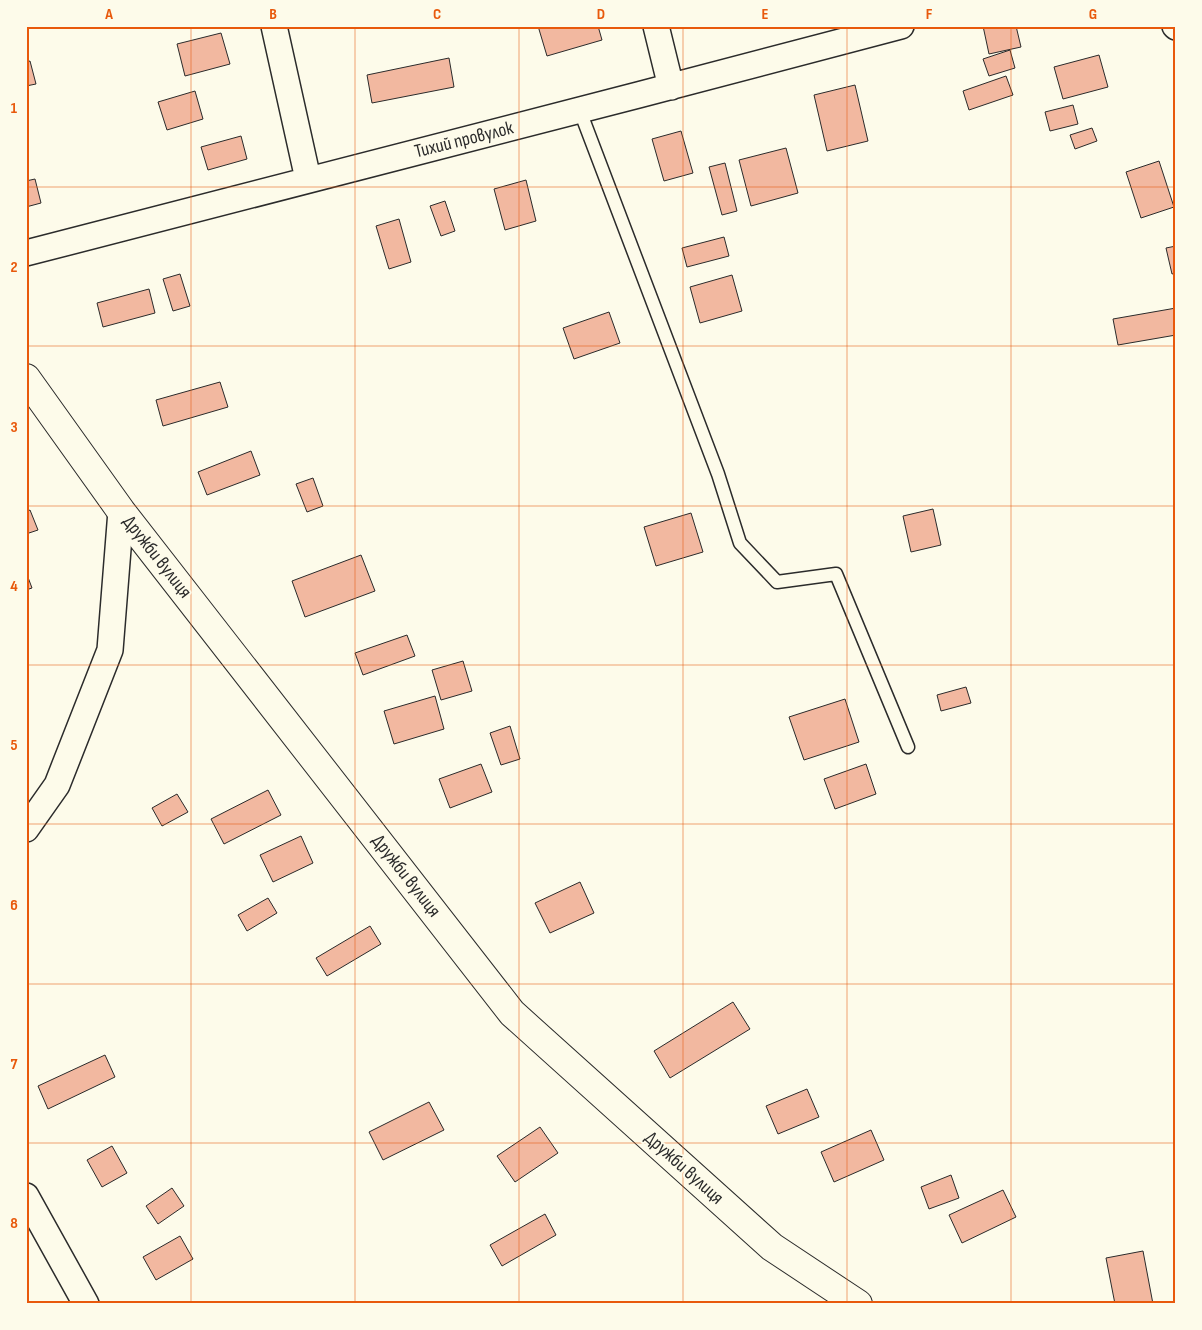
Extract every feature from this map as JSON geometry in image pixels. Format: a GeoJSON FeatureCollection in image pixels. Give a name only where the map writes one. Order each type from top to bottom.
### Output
{"type":"FeatureCollection","features":[{"type":"Feature","properties":{"kind":"street"},"geometry":{"type":"LineString","coordinates":[[274,26],[308,179]]}},
{"type":"Feature","properties":{"kind":"street"},"geometry":{"type":"LineString","coordinates":[[656,26],[671,87]]}},
{"type":"Feature","properties":{"kind":"street","name":"Тихий провулок"},"geometry":{"type":"LineString","coordinates":[[26,253],[308,179],[580,111],[902,26]]}},
{"type":"Feature","properties":{"kind":"street","name":"Дружби вулиця"},"geometry":{"type":"LineString","coordinates":[[26,378],[121,511],[512,1013],[772,1246],[858,1304]]}},
{"type":"Feature","properties":{"kind":"street"},"geometry":{"type":"LineString","coordinates":[[26,828],[57,785],[110,650],[121,511]]}},
{"type":"Feature","properties":{"kind":"street"},"geometry":{"type":"LineString","coordinates":[[26,1196],[86,1304]]}},
{"type":"Feature","properties":{"kind":"lane"},"geometry":{"type":"LineString","coordinates":[[580,111],[718,474],[740,543],[776,582],[836,574],[908,747]]}},
{"type":"Feature","properties":{"kind":"building"},"geometry":{"type":"Polygon","coordinates":[[[538,26],[598,26],[602,40],[547,56],[538,26]]]}},
{"type":"Feature","properties":{"kind":"building"},"geometry":{"type":"Polygon","coordinates":[[[983,26],[1016,26],[1021,47],[989,54],[983,26]]]}},
{"type":"Feature","properties":{"kind":"building"},"geometry":{"type":"Polygon","coordinates":[[[221,33],[230,64],[185,76],[177,44],[221,33]]]}},
{"type":"Feature","properties":{"kind":"building"},"geometry":{"type":"Polygon","coordinates":[[[1010,50],[1015,68],[989,76],[983,59],[1010,50]]]}},
{"type":"Feature","properties":{"kind":"building"},"geometry":{"type":"Polygon","coordinates":[[[1099,55],[1108,87],[1063,99],[1054,67],[1099,55]]]}},
{"type":"Feature","properties":{"kind":"building"},"geometry":{"type":"Polygon","coordinates":[[[449,58],[454,87],[372,103],[367,75],[449,58]]]}},
{"type":"Feature","properties":{"kind":"building"},"geometry":{"type":"Polygon","coordinates":[[[30,61],[36,84],[26,86],[26,62],[30,61]]]}},
{"type":"Feature","properties":{"kind":"building"},"geometry":{"type":"Polygon","coordinates":[[[1006,76],[1013,95],[969,110],[963,91],[1006,76]]]}},
{"type":"Feature","properties":{"kind":"building"},"geometry":{"type":"Polygon","coordinates":[[[855,85],[868,141],[827,151],[814,95],[855,85]]]}},
{"type":"Feature","properties":{"kind":"building"},"geometry":{"type":"Polygon","coordinates":[[[195,91],[203,119],[167,130],[158,102],[195,91]]]}},
{"type":"Feature","properties":{"kind":"building"},"geometry":{"type":"Polygon","coordinates":[[[1073,105],[1078,124],[1050,131],[1045,112],[1073,105]]]}},
{"type":"Feature","properties":{"kind":"building"},"geometry":{"type":"Polygon","coordinates":[[[1092,128],[1097,141],[1075,149],[1070,135],[1092,128]]]}},
{"type":"Feature","properties":{"kind":"building"},"geometry":{"type":"Polygon","coordinates":[[[681,131],[693,173],[664,181],[652,139],[681,131]]]}},
{"type":"Feature","properties":{"kind":"building"},"geometry":{"type":"Polygon","coordinates":[[[241,136],[247,159],[208,170],[201,147],[241,136]]]}},
{"type":"Feature","properties":{"kind":"building"},"geometry":{"type":"Polygon","coordinates":[[[786,148],[798,193],[751,206],[739,160],[786,148]]]}},
{"type":"Feature","properties":{"kind":"building"},"geometry":{"type":"Polygon","coordinates":[[[1159,161],[1174,207],[1141,218],[1126,172],[1159,161]]]}},
{"type":"Feature","properties":{"kind":"building"},"geometry":{"type":"Polygon","coordinates":[[[725,163],[737,211],[722,215],[709,167],[725,163]]]}},
{"type":"Feature","properties":{"kind":"building"},"geometry":{"type":"Polygon","coordinates":[[[35,179],[41,203],[26,207],[26,181],[35,179]]]}},
{"type":"Feature","properties":{"kind":"building"},"geometry":{"type":"Polygon","coordinates":[[[526,180],[536,221],[505,230],[494,189],[526,180]]]}},
{"type":"Feature","properties":{"kind":"building"},"geometry":{"type":"Polygon","coordinates":[[[445,201],[455,231],[441,236],[430,206],[445,201]]]}},
{"type":"Feature","properties":{"kind":"building"},"geometry":{"type":"Polygon","coordinates":[[[399,219],[411,262],[389,269],[376,226],[399,219]]]}},
{"type":"Feature","properties":{"kind":"building"},"geometry":{"type":"Polygon","coordinates":[[[724,237],[729,256],[687,267],[682,248],[724,237]]]}},
{"type":"Feature","properties":{"kind":"building"},"geometry":{"type":"Polygon","coordinates":[[[1176,246],[1176,273],[1172,274],[1166,248],[1176,246]]]}},
{"type":"Feature","properties":{"kind":"building"},"geometry":{"type":"Polygon","coordinates":[[[180,274],[190,306],[173,311],[163,279],[180,274]]]}},
{"type":"Feature","properties":{"kind":"building"},"geometry":{"type":"Polygon","coordinates":[[[732,275],[742,311],[700,323],[690,287],[732,275]]]}},
{"type":"Feature","properties":{"kind":"building"},"geometry":{"type":"Polygon","coordinates":[[[149,289],[155,313],[103,327],[97,303],[149,289]]]}},
{"type":"Feature","properties":{"kind":"building"},"geometry":{"type":"Polygon","coordinates":[[[1176,308],[1176,335],[1118,345],[1113,319],[1176,308]]]}},
{"type":"Feature","properties":{"kind":"building"},"geometry":{"type":"Polygon","coordinates":[[[609,312],[620,343],[574,359],[563,328],[609,312]]]}},
{"type":"Feature","properties":{"kind":"building"},"geometry":{"type":"Polygon","coordinates":[[[220,382],[228,407],[163,426],[156,400],[220,382]]]}},
{"type":"Feature","properties":{"kind":"building"},"geometry":{"type":"Polygon","coordinates":[[[251,451],[260,475],[207,495],[198,472],[251,451]]]}},
{"type":"Feature","properties":{"kind":"building"},"geometry":{"type":"Polygon","coordinates":[[[313,478],[323,506],[307,512],[296,484],[313,478]]]}},
{"type":"Feature","properties":{"kind":"building"},"geometry":{"type":"Polygon","coordinates":[[[933,509],[941,545],[911,552],[903,516],[933,509]]]}},
{"type":"Feature","properties":{"kind":"building"},"geometry":{"type":"Polygon","coordinates":[[[30,510],[38,530],[26,534],[26,512],[30,510]]]}},
{"type":"Feature","properties":{"kind":"building"},"geometry":{"type":"Polygon","coordinates":[[[691,513],[703,552],[656,566],[644,527],[691,513]]]}},
{"type":"Feature","properties":{"kind":"building"},"geometry":{"type":"Polygon","coordinates":[[[361,555],[375,591],[305,617],[292,581],[361,555]]]}},
{"type":"Feature","properties":{"kind":"building"},"geometry":{"type":"Polygon","coordinates":[[[26,572],[32,588],[26,590],[26,572]]]}},
{"type":"Feature","properties":{"kind":"building"},"geometry":{"type":"Polygon","coordinates":[[[407,635],[415,656],[363,675],[355,653],[407,635]]]}},
{"type":"Feature","properties":{"kind":"building"},"geometry":{"type":"Polygon","coordinates":[[[463,661],[472,691],[441,700],[432,670],[463,661]]]}},
{"type":"Feature","properties":{"kind":"building"},"geometry":{"type":"Polygon","coordinates":[[[966,687],[971,703],[941,711],[937,695],[966,687]]]}},
{"type":"Feature","properties":{"kind":"building"},"geometry":{"type":"Polygon","coordinates":[[[435,696],[444,729],[394,744],[384,711],[435,696]]]}},
{"type":"Feature","properties":{"kind":"building"},"geometry":{"type":"Polygon","coordinates":[[[845,699],[859,742],[804,760],[789,717],[845,699]]]}},
{"type":"Feature","properties":{"kind":"building"},"geometry":{"type":"Polygon","coordinates":[[[510,726],[520,759],[501,765],[490,733],[510,726]]]}},
{"type":"Feature","properties":{"kind":"building"},"geometry":{"type":"Polygon","coordinates":[[[481,764],[492,792],[450,808],[439,779],[481,764]]]}},
{"type":"Feature","properties":{"kind":"building"},"geometry":{"type":"Polygon","coordinates":[[[866,764],[876,794],[835,809],[824,779],[866,764]]]}},
{"type":"Feature","properties":{"kind":"building"},"geometry":{"type":"Polygon","coordinates":[[[268,790],[281,815],[224,844],[211,819],[268,790]]]}},
{"type":"Feature","properties":{"kind":"building"},"geometry":{"type":"Polygon","coordinates":[[[177,794],[188,812],[162,826],[152,808],[177,794]]]}},
{"type":"Feature","properties":{"kind":"building"},"geometry":{"type":"Polygon","coordinates":[[[301,836],[313,863],[273,882],[260,855],[301,836]]]}},
{"type":"Feature","properties":{"kind":"building"},"geometry":{"type":"Polygon","coordinates":[[[580,882],[594,913],[550,933],[535,903],[580,882]]]}},
{"type":"Feature","properties":{"kind":"building"},"geometry":{"type":"Polygon","coordinates":[[[268,898],[277,913],[247,931],[238,915],[268,898]]]}},
{"type":"Feature","properties":{"kind":"building"},"geometry":{"type":"Polygon","coordinates":[[[370,926],[381,944],[327,976],[316,958],[370,926]]]}},
{"type":"Feature","properties":{"kind":"building"},"geometry":{"type":"Polygon","coordinates":[[[733,1002],[750,1029],[670,1078],[654,1051],[733,1002]]]}},
{"type":"Feature","properties":{"kind":"building"},"geometry":{"type":"Polygon","coordinates":[[[105,1055],[115,1077],[48,1109],[38,1086],[105,1055]]]}},
{"type":"Feature","properties":{"kind":"building"},"geometry":{"type":"Polygon","coordinates":[[[807,1089],[819,1117],[778,1134],[766,1106],[807,1089]]]}},
{"type":"Feature","properties":{"kind":"building"},"geometry":{"type":"Polygon","coordinates":[[[429,1102],[444,1130],[383,1160],[369,1132],[429,1102]]]}},
{"type":"Feature","properties":{"kind":"building"},"geometry":{"type":"Polygon","coordinates":[[[540,1127],[558,1153],[515,1182],[497,1156],[540,1127]]]}},
{"type":"Feature","properties":{"kind":"building"},"geometry":{"type":"Polygon","coordinates":[[[871,1130],[884,1160],[834,1182],[821,1152],[871,1130]]]}},
{"type":"Feature","properties":{"kind":"building"},"geometry":{"type":"Polygon","coordinates":[[[112,1146],[127,1173],[102,1187],[87,1160],[112,1146]]]}},
{"type":"Feature","properties":{"kind":"building"},"geometry":{"type":"Polygon","coordinates":[[[951,1175],[959,1198],[929,1209],[921,1187],[951,1175]]]}},
{"type":"Feature","properties":{"kind":"building"},"geometry":{"type":"Polygon","coordinates":[[[172,1188],[184,1206],[158,1224],[146,1206],[172,1188]]]}},
{"type":"Feature","properties":{"kind":"building"},"geometry":{"type":"Polygon","coordinates":[[[1003,1190],[1016,1217],[962,1243],[949,1215],[1003,1190]]]}},
{"type":"Feature","properties":{"kind":"building"},"geometry":{"type":"Polygon","coordinates":[[[545,1214],[556,1235],[502,1266],[490,1245],[545,1214]]]}},
{"type":"Feature","properties":{"kind":"building"},"geometry":{"type":"Polygon","coordinates":[[[180,1236],[193,1259],[156,1280],[143,1257],[180,1236]]]}},
{"type":"Feature","properties":{"kind":"building"},"geometry":{"type":"Polygon","coordinates":[[[1143,1251],[1153,1304],[1115,1304],[1106,1258],[1143,1251]]]}}]}
